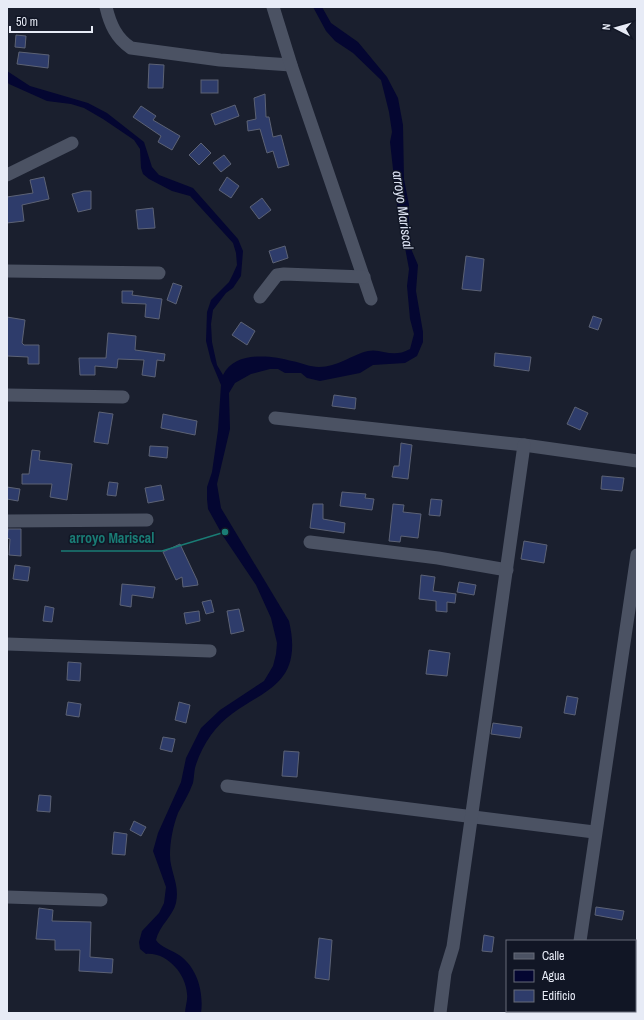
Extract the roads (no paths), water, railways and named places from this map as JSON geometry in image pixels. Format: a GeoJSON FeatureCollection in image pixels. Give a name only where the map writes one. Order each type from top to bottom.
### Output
{"type":"FeatureCollection","features":[{"type":"Feature","properties":{"kind":"street"},"geometry":{"type":"LineString","coordinates":[[106,7],[115,32],[121,42],[131,48],[220,60],[291,65]]}},
{"type":"Feature","properties":{"kind":"street"},"geometry":{"type":"LineString","coordinates":[[273,7],[291,65],[371,299]]}},
{"type":"Feature","properties":{"kind":"street"},"geometry":{"type":"LineString","coordinates":[[7,175],[72,143]]}},
{"type":"Feature","properties":{"kind":"street"},"geometry":{"type":"LineString","coordinates":[[7,271],[159,273]]}},
{"type":"Feature","properties":{"kind":"street"},"geometry":{"type":"LineString","coordinates":[[260,296],[277,276],[284,274],[364,277]]}},
{"type":"Feature","properties":{"kind":"street"},"geometry":{"type":"LineString","coordinates":[[7,395],[123,398]]}},
{"type":"Feature","properties":{"kind":"street"},"geometry":{"type":"LineString","coordinates":[[275,418],[524,445],[637,461]]}},
{"type":"Feature","properties":{"kind":"street"},"geometry":{"type":"LineString","coordinates":[[440,1013],[445,973],[453,947],[470,816],[524,445]]}},
{"type":"Feature","properties":{"kind":"street"},"geometry":{"type":"LineString","coordinates":[[7,521],[146,520]]}},
{"type":"Feature","properties":{"kind":"street"},"geometry":{"type":"LineString","coordinates":[[310,542],[438,558],[507,570]]}},
{"type":"Feature","properties":{"kind":"street"},"geometry":{"type":"LineString","coordinates":[[580,940],[594,832],[637,555]]}},
{"type":"Feature","properties":{"kind":"street"},"geometry":{"type":"LineString","coordinates":[[7,644],[210,651]]}},
{"type":"Feature","properties":{"kind":"street"},"geometry":{"type":"LineString","coordinates":[[227,786],[594,832]]}},
{"type":"Feature","properties":{"kind":"street"},"geometry":{"type":"LineString","coordinates":[[7,897],[101,900]]}},
{"type":"Feature","properties":{"kind":"water"},"geometry":{"type":"Polygon","coordinates":[[[313,7],[322,7],[331,23],[358,42],[387,77],[398,98],[403,125],[404,179],[409,205],[409,230],[412,251],[418,265],[416,291],[423,332],[423,342],[417,356],[405,363],[373,365],[360,373],[320,381],[307,378],[301,373],[285,373],[278,369],[270,369],[251,374],[235,383],[229,393],[230,429],[217,484],[221,508],[289,621],[292,646],[289,665],[281,679],[269,690],[225,720],[208,739],[195,768],[193,783],[178,813],[175,823],[171,839],[170,861],[177,890],[176,903],[160,930],[156,940],[160,945],[176,953],[185,960],[195,973],[200,989],[202,1005],[201,1013],[185,1013],[187,999],[186,986],[179,972],[168,961],[154,954],[146,954],[140,949],[139,942],[142,931],[159,913],[164,903],[166,887],[153,851],[158,833],[181,782],[186,758],[201,728],[220,710],[264,681],[273,666],[277,643],[271,618],[256,585],[223,536],[208,509],[207,487],[212,472],[218,430],[221,385],[211,361],[206,341],[207,312],[211,300],[229,282],[233,274],[237,265],[236,253],[233,243],[190,196],[172,191],[149,179],[143,174],[141,168],[140,149],[134,140],[84,108],[71,104],[47,101],[9,84],[7,82],[7,71],[30,86],[88,103],[107,113],[144,142],[152,167],[159,175],[193,188],[238,239],[243,251],[241,276],[233,288],[226,293],[213,310],[211,324],[212,342],[217,365],[223,375],[229,367],[244,358],[264,356],[274,357],[319,367],[332,365],[373,350],[392,353],[404,352],[410,349],[414,334],[410,319],[407,286],[409,269],[397,205],[390,142],[392,132],[389,112],[381,80],[353,53],[335,41],[326,31],[313,7]]]}},
{"type":"Feature","properties":{"kind":"place","name":"arroyo Mariscal"},"geometry":{"type":"Point","coordinates":[225,532]}}]}
